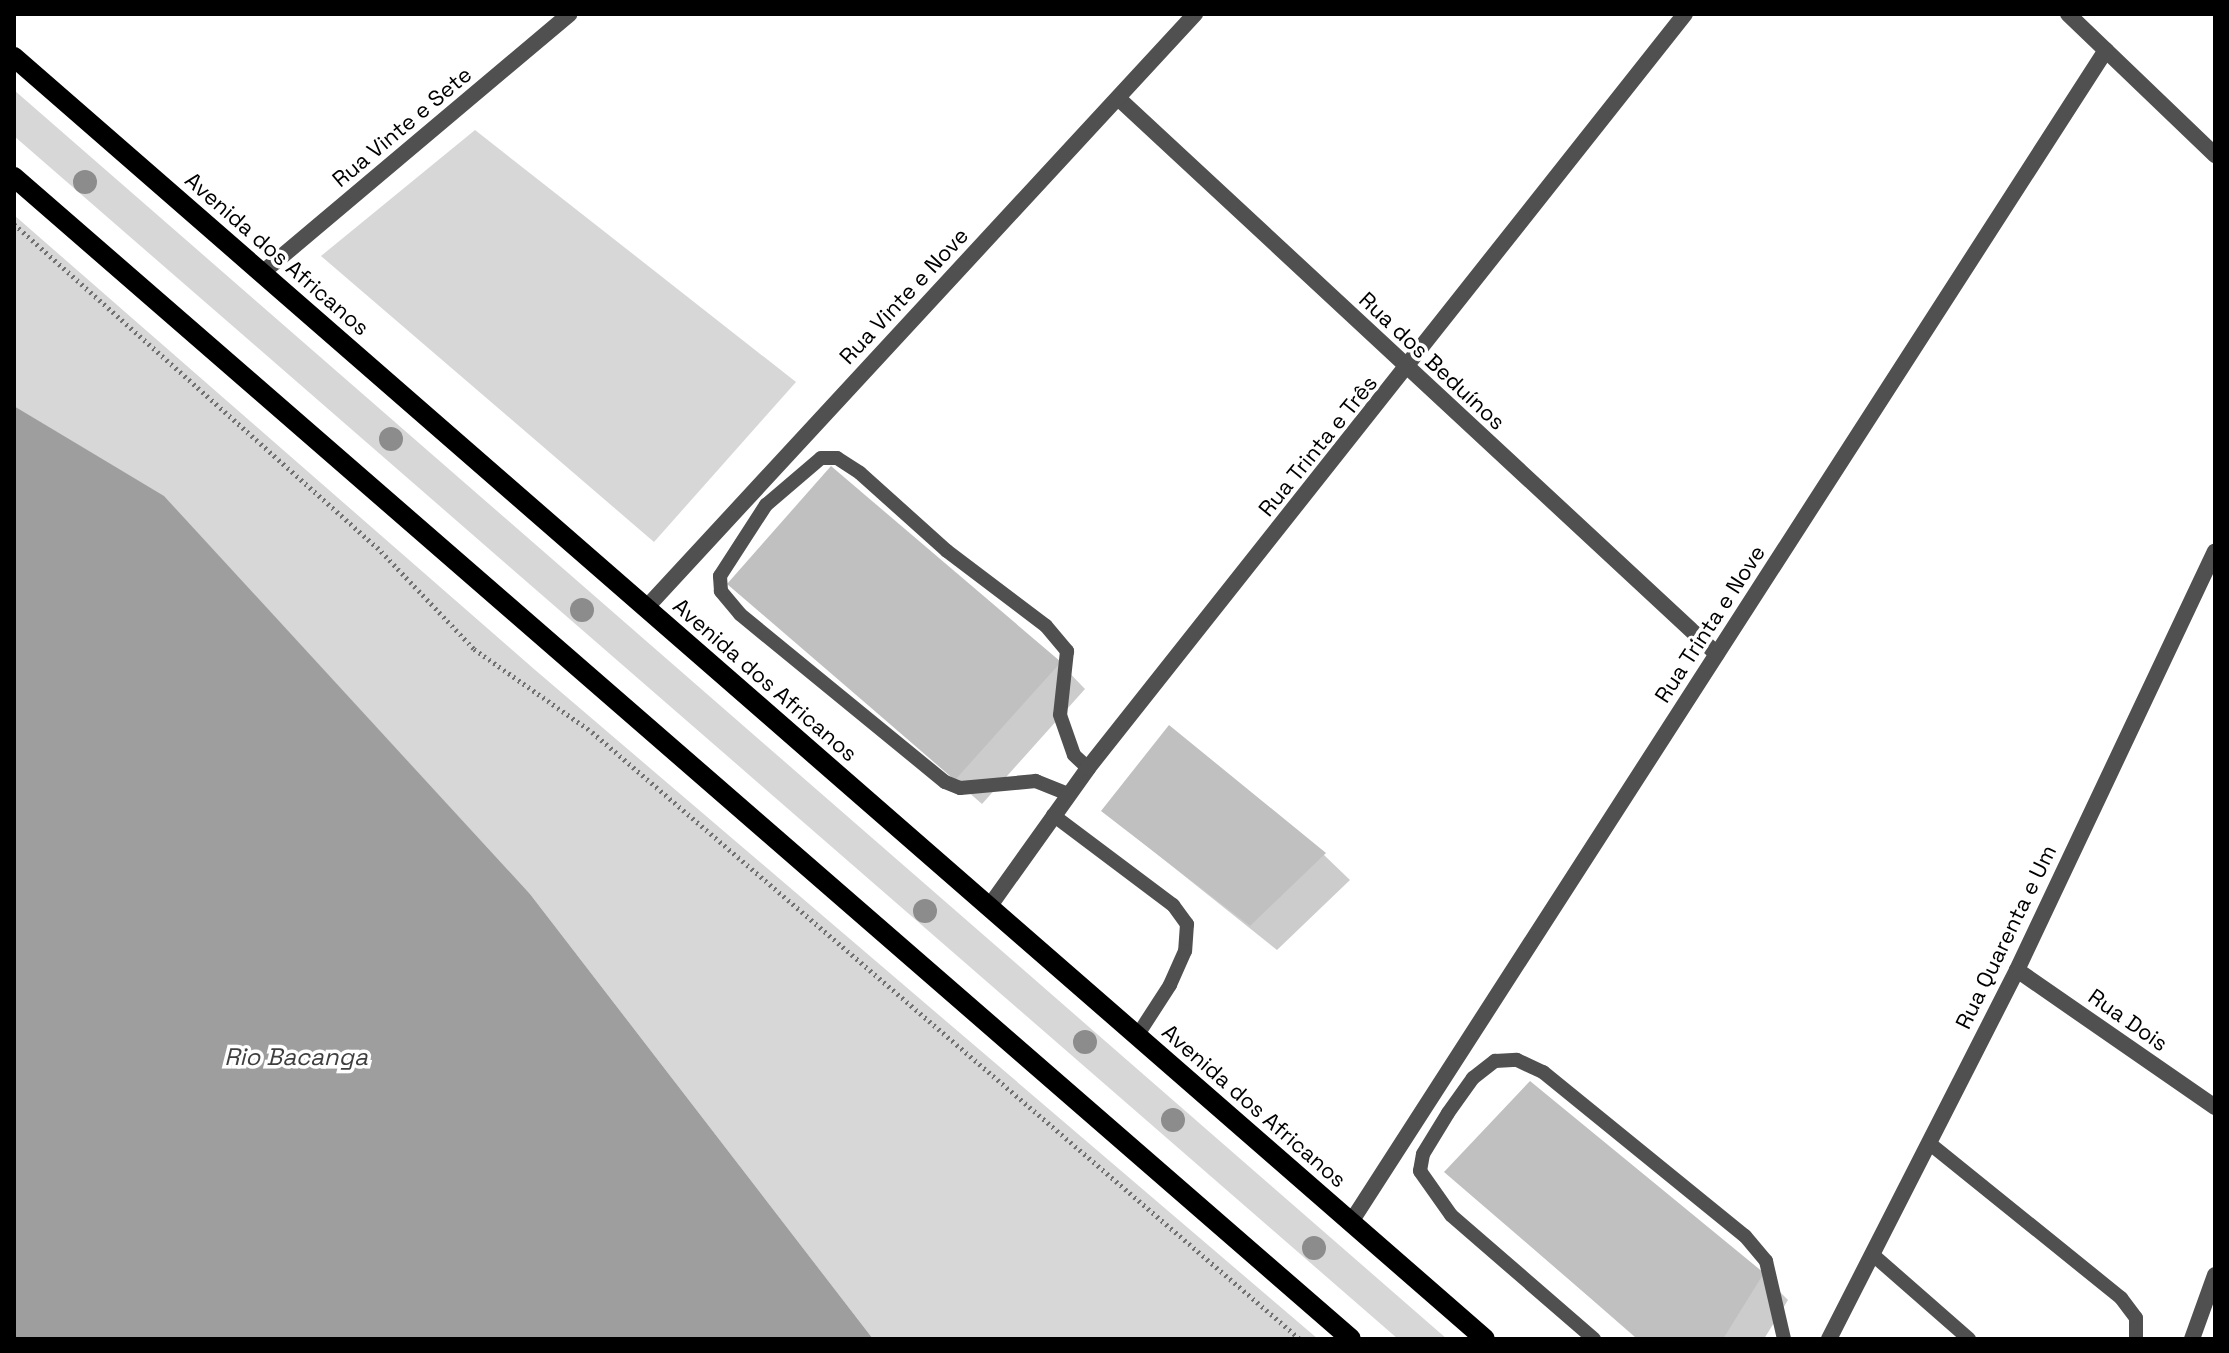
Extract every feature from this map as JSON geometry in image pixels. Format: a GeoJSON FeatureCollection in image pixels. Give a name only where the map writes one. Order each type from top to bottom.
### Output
{"type":"FeatureCollection","features":[{"type":"Feature","properties":{"kind":"main road","name":"Avenida dos Africanos"},"geometry":{"type":"LineString","coordinates":[[14,57],[1485,1339]]}},
{"type":"Feature","properties":{"kind":"main road"},"geometry":{"type":"LineString","coordinates":[[14,177],[1351,1339]]}},
{"type":"Feature","properties":{"kind":"street","name":"Rua Vinte e Sete"},"geometry":{"type":"LineString","coordinates":[[262,273],[570,14]]}},
{"type":"Feature","properties":{"kind":"street","name":"Rua Vinte e Nove"},"geometry":{"type":"LineString","coordinates":[[646,608],[1195,14]]}},
{"type":"Feature","properties":{"kind":"street","name":"Rua Trinta e Três"},"geometry":{"type":"LineString","coordinates":[[989,907],[1088,768],[1408,369],[1685,14]]}},
{"type":"Feature","properties":{"kind":"street"},"geometry":{"type":"LineString","coordinates":[[2068,14],[2215,155]]}},
{"type":"Feature","properties":{"kind":"street","name":"Rua Trinta e Nove"},"geometry":{"type":"LineString","coordinates":[[1351,1222],[2106,50]]}},
{"type":"Feature","properties":{"kind":"street","name":"Rua dos Beduínos"},"geometry":{"type":"LineString","coordinates":[[1118,98],[1717,654]]}},
{"type":"Feature","properties":{"kind":"street","name":"Rua Quarenta e Um"},"geometry":{"type":"LineString","coordinates":[[1829,1339],[2017,970],[2215,551]]}},
{"type":"Feature","properties":{"kind":"street","name":"Rua Dois"},"geometry":{"type":"LineString","coordinates":[[2017,970],[2215,1107]]}},
{"type":"Feature","properties":{"kind":"street"},"geometry":{"type":"LineString","coordinates":[[2192,1339],[2215,1275]]}},
{"type":"Feature","properties":{"kind":"lane"},"geometry":{"type":"LineString","coordinates":[[1068,794],[1036,781],[960,788],[945,782],[740,614],[721,591],[720,576],[766,505],[821,458],[837,458],[860,473],[947,551],[1046,626],[1067,651],[1060,715],[1074,755],[1088,768]]}},
{"type":"Feature","properties":{"kind":"lane"},"geometry":{"type":"LineString","coordinates":[[1053,815],[1173,905],[1187,924],[1180,962],[1137,1036]]}},
{"type":"Feature","properties":{"kind":"lane"},"geometry":{"type":"LineString","coordinates":[[1594,1339],[1451,1215],[1420,1171],[1423,1154],[1448,1113],[1473,1078],[1495,1061],[1517,1060],[1543,1072],[1745,1236],[1766,1261],[1784,1339]]}},
{"type":"Feature","properties":{"kind":"lane"},"geometry":{"type":"LineString","coordinates":[[1929,1143],[2121,1298],[2136,1318],[2136,1339]]}},
{"type":"Feature","properties":{"kind":"lane"},"geometry":{"type":"LineString","coordinates":[[1872,1254],[1969,1339]]}},
{"type":"Feature","properties":{"kind":"path"},"geometry":{"type":"LineString","coordinates":[[14,224],[377,547],[474,649],[592,732],[1300,1339]]}},
{"type":"Feature","properties":{"kind":"shaded area"},"geometry":{"type":"Polygon","coordinates":[[[14,90],[1447,1339],[1398,1339],[14,136],[14,90]]]}},
{"type":"Feature","properties":{"kind":"shaded area"},"geometry":{"type":"Polygon","coordinates":[[[475,130],[796,382],[654,542],[321,256],[475,130]]]}},
{"type":"Feature","properties":{"kind":"shaded area"},"geometry":{"type":"Polygon","coordinates":[[[14,215],[534,669],[1318,1339],[873,1339],[530,894],[164,497],[14,406],[14,215]]]}},
{"type":"Feature","properties":{"kind":"water","name":"Rio Bacanga"},"geometry":{"type":"Polygon","coordinates":[[[14,406],[164,496],[530,894],[873,1339],[14,1339],[14,406]]]}},
{"type":"Feature","properties":{"kind":"building"},"geometry":{"type":"Polygon","coordinates":[[[831,466],[1061,662],[955,780],[727,584],[831,466]]]}},
{"type":"Feature","properties":{"kind":"building"},"geometry":{"type":"Polygon","coordinates":[[[1169,725],[1326,853],[1250,926],[1101,811],[1169,725]]]}},
{"type":"Feature","properties":{"kind":"building"},"geometry":{"type":"Polygon","coordinates":[[[1530,1081],[1764,1273],[1723,1339],[1638,1339],[1444,1172],[1530,1081]]]}}]}
